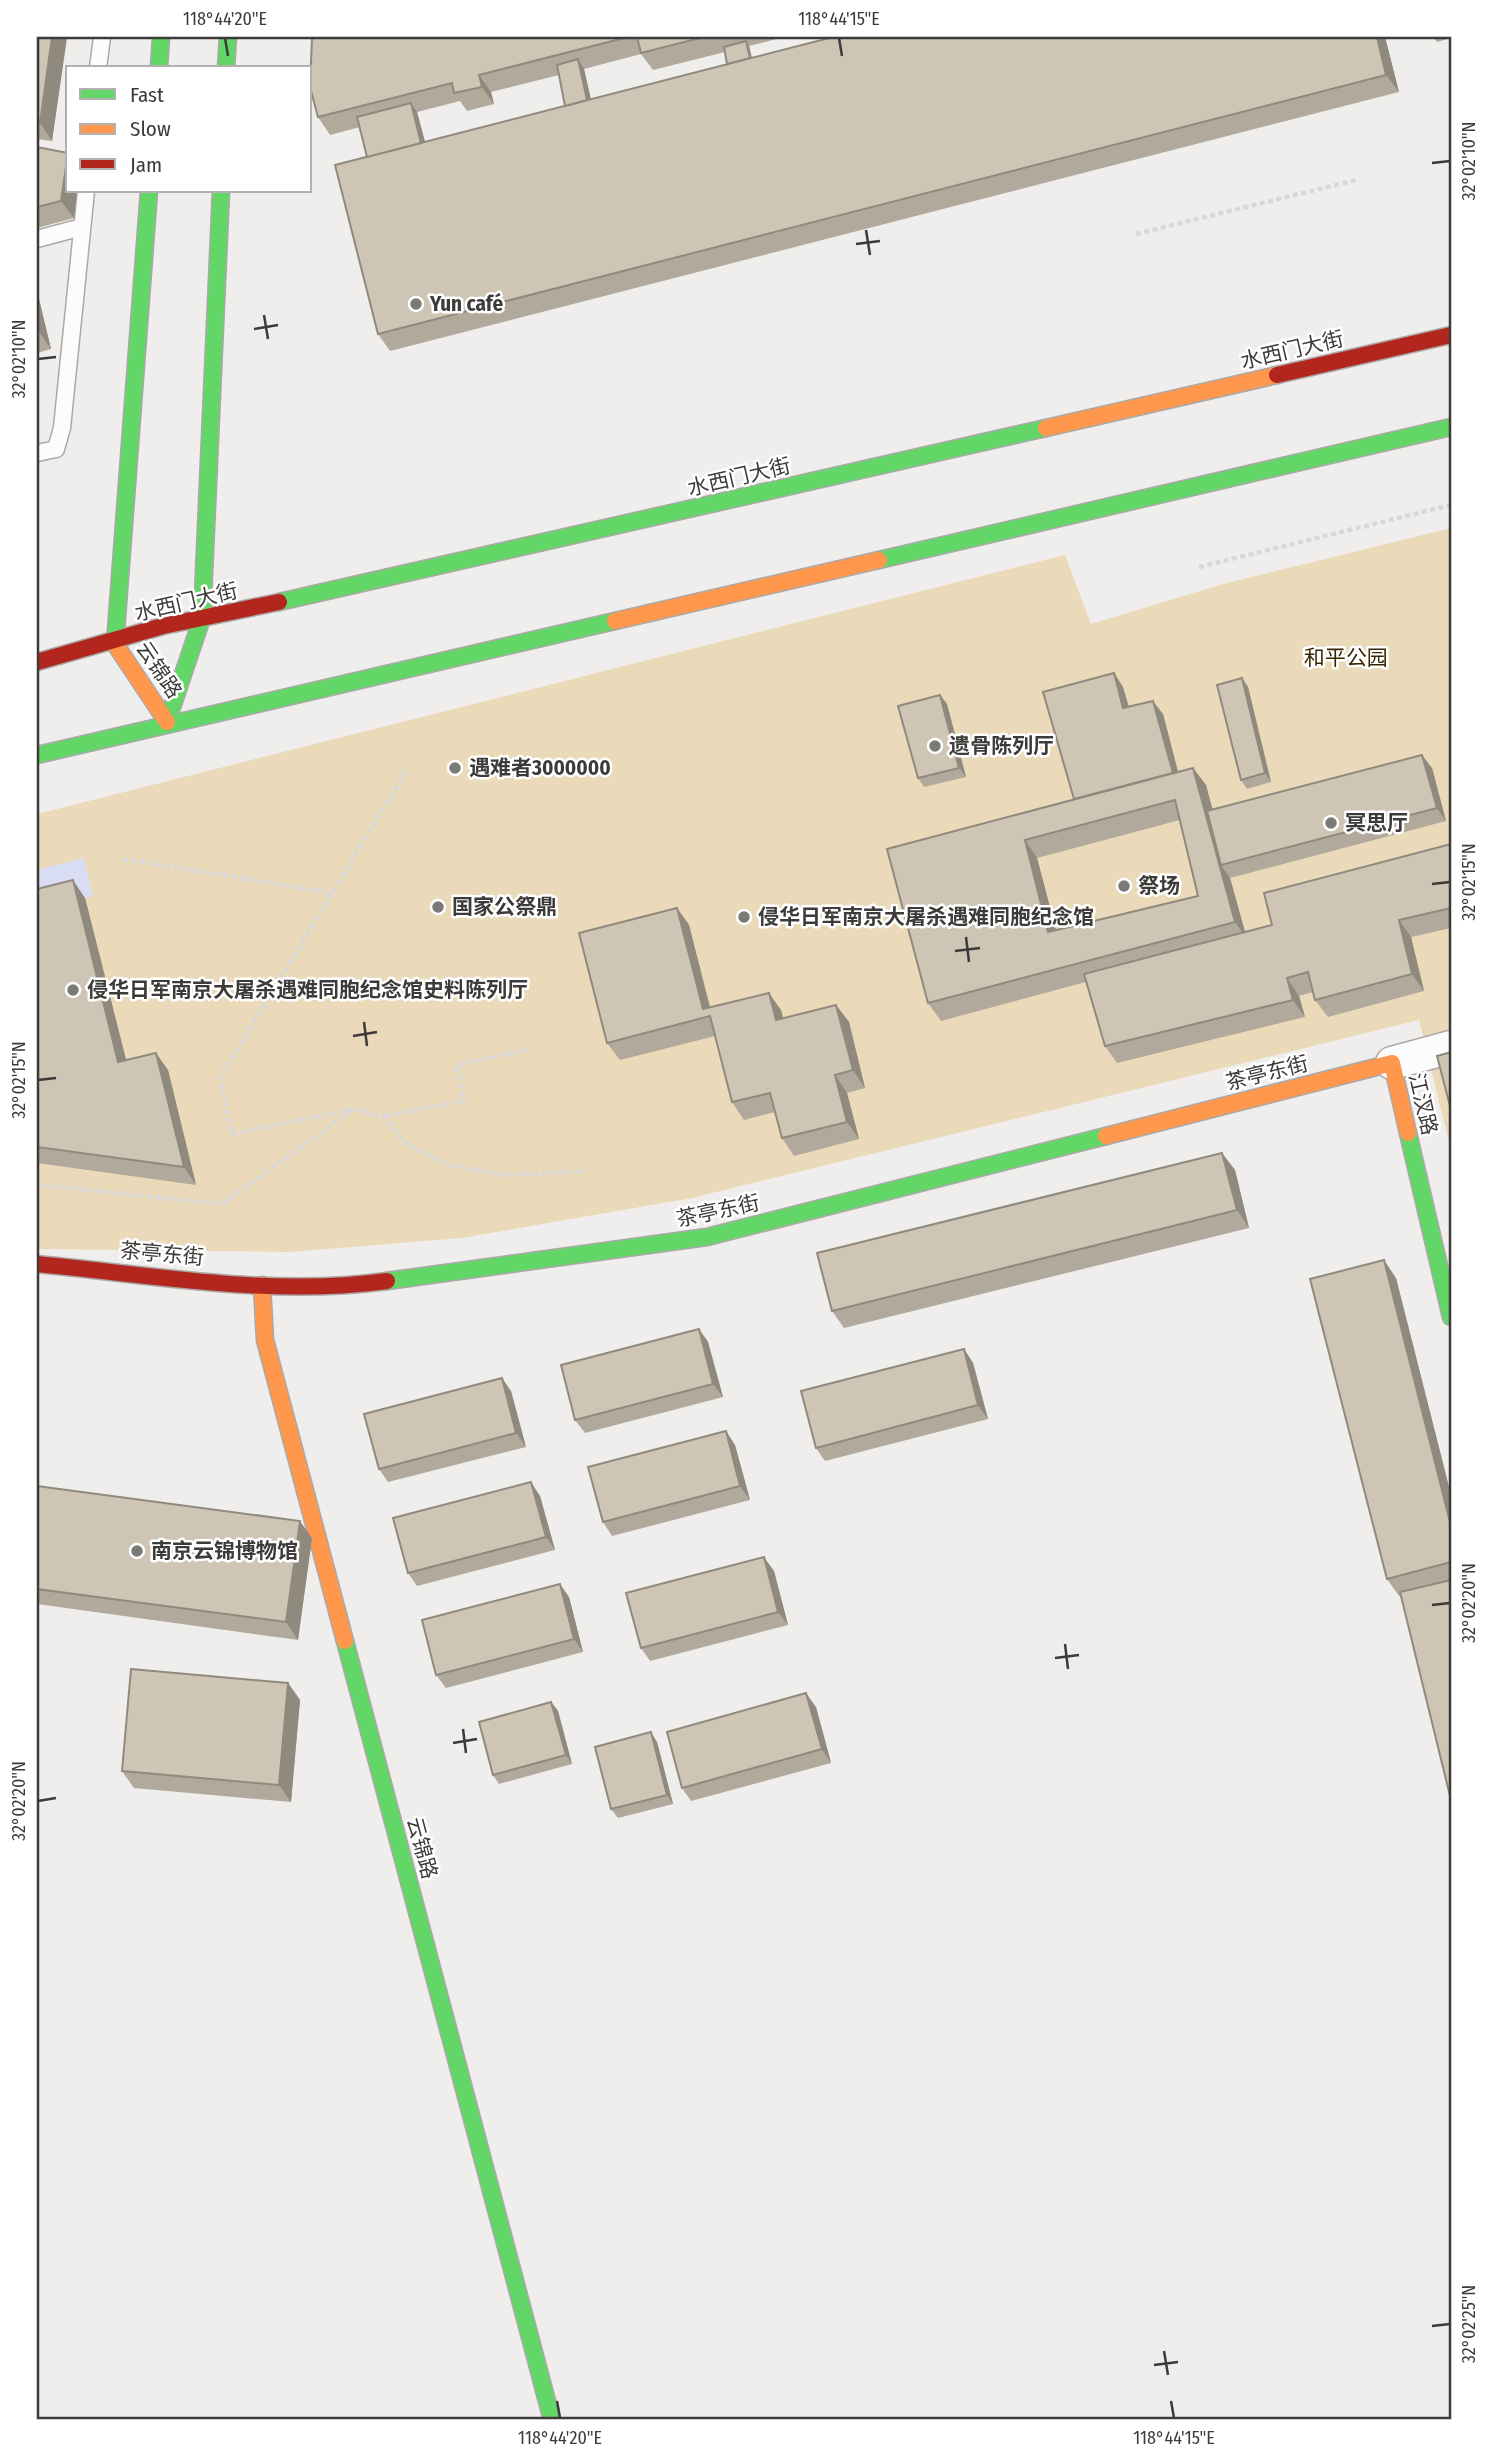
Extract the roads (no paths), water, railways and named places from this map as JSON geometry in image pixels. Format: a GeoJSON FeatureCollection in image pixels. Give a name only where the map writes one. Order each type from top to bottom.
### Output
{"type":"FeatureCollection","features":[{"type":"Feature","properties":{"kind":"street"},"geometry":{"type":"LineString","coordinates":[[159,66],[161,37]]}},
{"type":"Feature","properties":{"kind":"street"},"geometry":{"type":"LineString","coordinates":[[226,66],[228,37]]}},
{"type":"Feature","properties":{"kind":"street","name":"云锦路"},"geometry":{"type":"LineString","coordinates":[[149,192],[114,642],[167,722]]}},
{"type":"Feature","properties":{"kind":"street","name":"云锦路"},"geometry":{"type":"LineString","coordinates":[[167,722],[201,618],[221,192]]}},
{"type":"Feature","properties":{"kind":"street","name":"水西门大街"},"geometry":{"type":"LineString","coordinates":[[37,662],[201,618],[363,585],[1451,334]]}},
{"type":"Feature","properties":{"kind":"street"},"geometry":{"type":"LineString","coordinates":[[37,755],[167,722],[1451,427]]}},
{"type":"Feature","properties":{"kind":"street"},"geometry":{"type":"LineString","coordinates":[[1392,1063],[1451,1047]]}},
{"type":"Feature","properties":{"kind":"street","name":"茶亭东街"},"geometry":{"type":"LineString","coordinates":[[37,1264],[262,1285],[352,1286],[707,1237],[1392,1063]]}},
{"type":"Feature","properties":{"kind":"street","name":"江汊路"},"geometry":{"type":"LineString","coordinates":[[1392,1063],[1451,1317]]}},
{"type":"Feature","properties":{"kind":"street","name":"云锦路"},"geometry":{"type":"LineString","coordinates":[[262,1285],[265,1340],[552,2420]]}},
{"type":"Feature","properties":{"kind":"lane"},"geometry":{"type":"LineString","coordinates":[[99,66],[102,37]]}},
{"type":"Feature","properties":{"kind":"lane"},"geometry":{"type":"LineString","coordinates":[[37,453],[56,449],[62,428],[86,192]]}},
{"type":"Feature","properties":{"kind":"lane"},"geometry":{"type":"LineString","coordinates":[[37,239],[82,227]]}},
{"type":"Feature","properties":{"kind":"water"},"geometry":{"type":"Polygon","coordinates":[[[84,858],[93,896],[37,910],[37,870],[84,858]]]}},
{"type":"Feature","properties":{"kind":"place","name":"Yun café"},"geometry":{"type":"Point","coordinates":[416,304]}},
{"type":"Feature","properties":{"kind":"place","name":"遗骨陈列厅"},"geometry":{"type":"Point","coordinates":[935,746]}},
{"type":"Feature","properties":{"kind":"place","name":"遇难者3000000"},"geometry":{"type":"Point","coordinates":[455,768]}},
{"type":"Feature","properties":{"kind":"place","name":"冥思厅"},"geometry":{"type":"Point","coordinates":[1331,823]}},
{"type":"Feature","properties":{"kind":"place","name":"祭场"},"geometry":{"type":"Point","coordinates":[1124,886]}},
{"type":"Feature","properties":{"kind":"place","name":"国家公祭鼎"},"geometry":{"type":"Point","coordinates":[438,907]}},
{"type":"Feature","properties":{"kind":"place","name":"侵华日军南京大屠杀遇难同胞纪念馆"},"geometry":{"type":"Point","coordinates":[744,917]}},
{"type":"Feature","properties":{"kind":"place","name":"侵华日军南京大屠杀遇难同胞纪念馆史料陈列厅"},"geometry":{"type":"Point","coordinates":[73,990]}},
{"type":"Feature","properties":{"kind":"place","name":"南京云锦博物馆"},"geometry":{"type":"Point","coordinates":[137,1551]}},
{"type":"Feature","properties":{"kind":"park label","name":"和平公园"},"geometry":{"type":"Point","coordinates":[1346,658]}}]}
